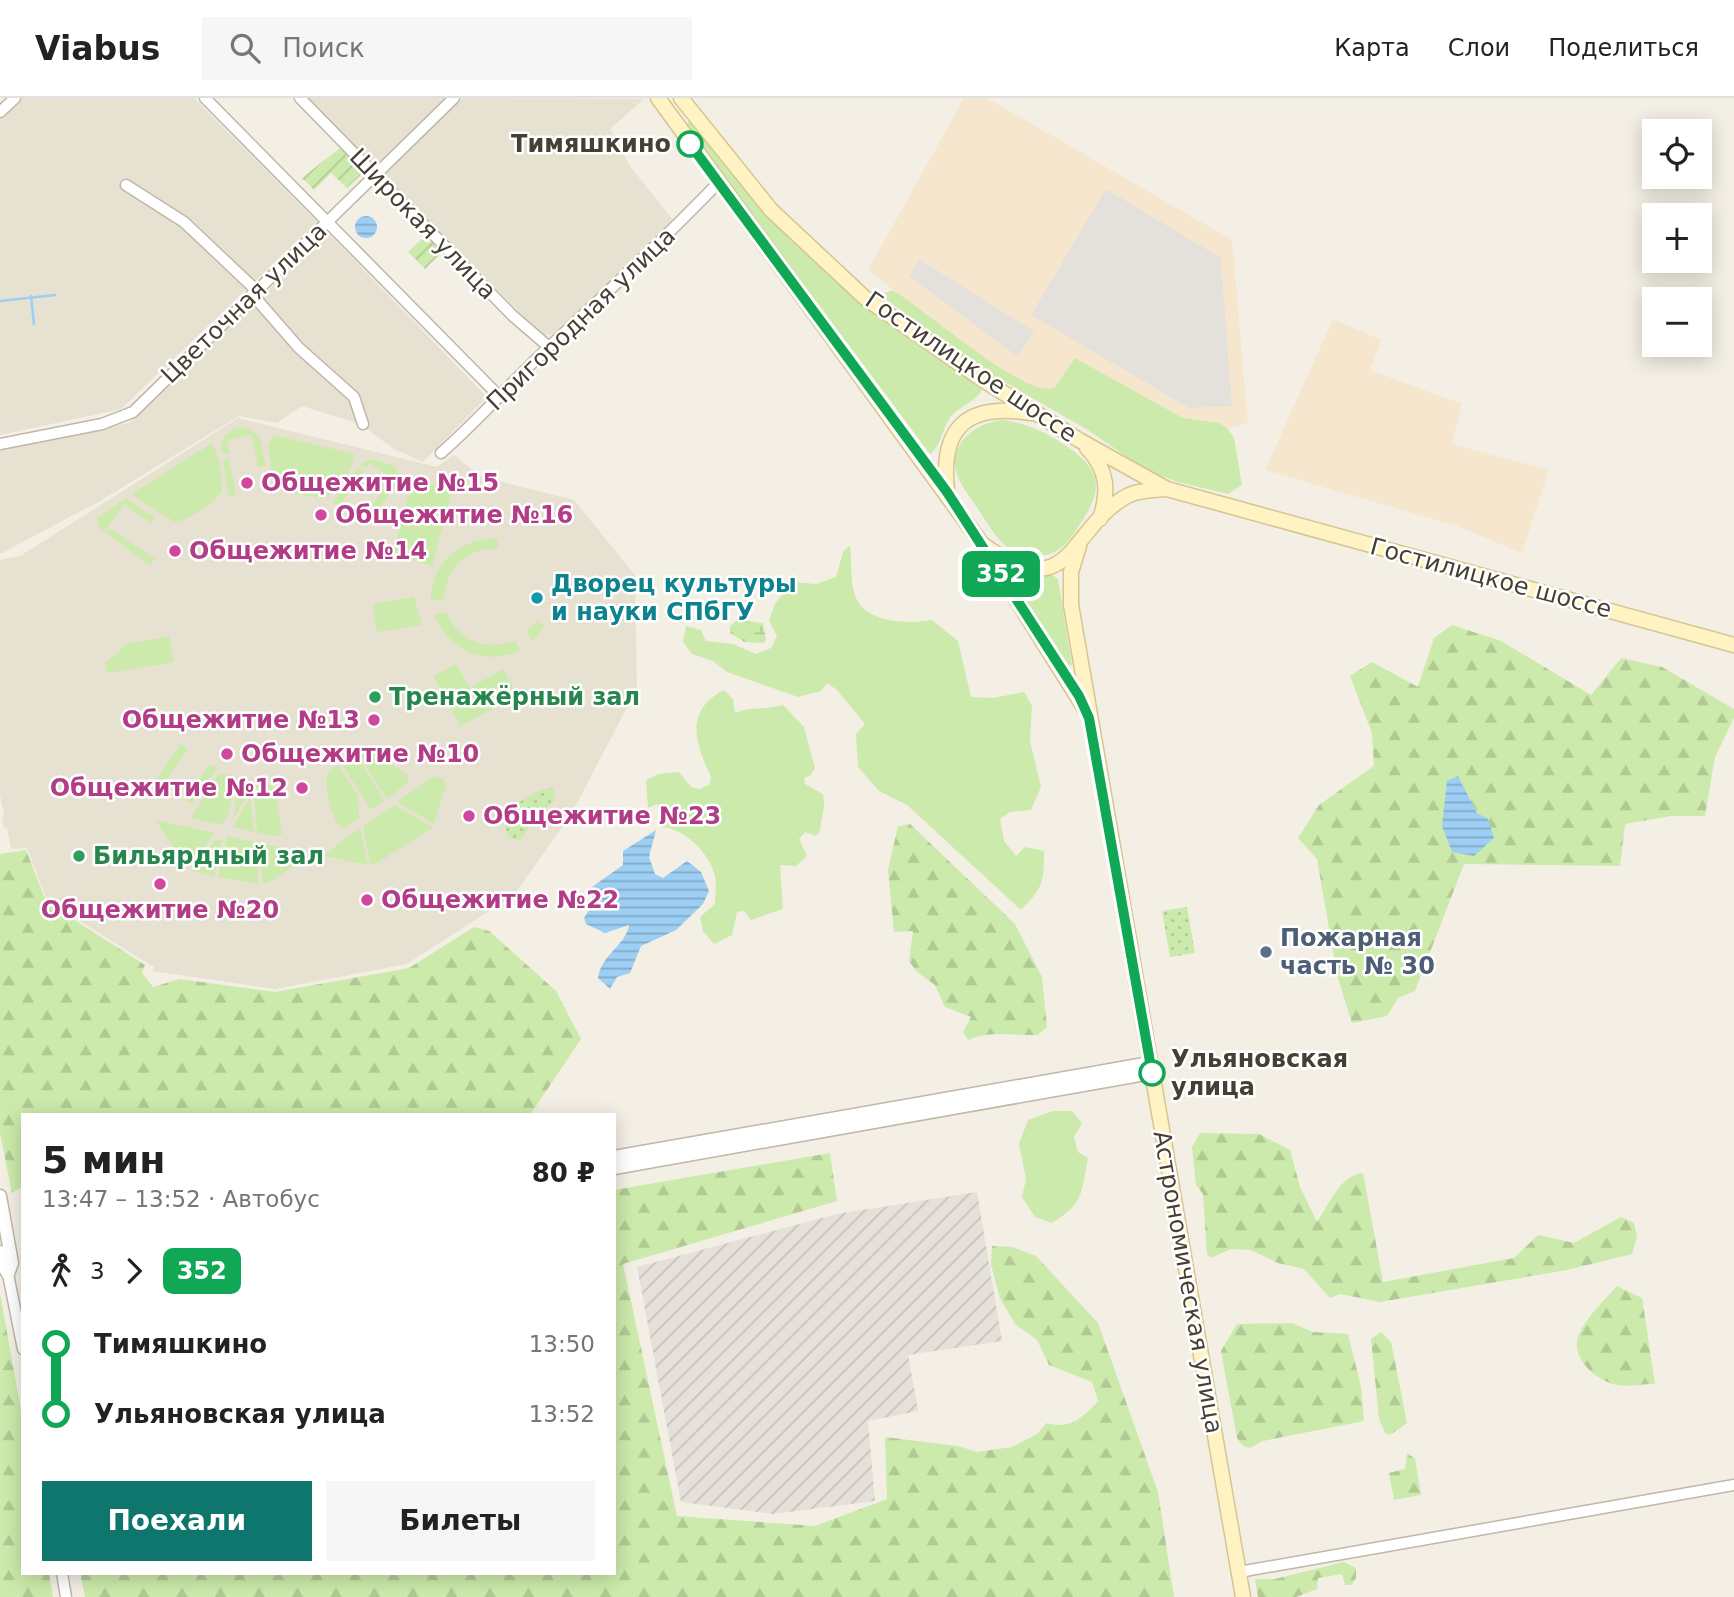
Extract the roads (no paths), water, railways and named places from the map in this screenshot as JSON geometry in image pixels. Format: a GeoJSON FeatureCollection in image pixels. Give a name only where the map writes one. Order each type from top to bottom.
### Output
{"type":"FeatureCollection","features":[{"type":"Feature","properties":{"kind":"main road","name":"Гостилицкое шоссе"},"geometry":{"type":"LineString","coordinates":[[658,98],[947,492],[982,544],[1014,564],[1029,568],[1056,565],[1079,546],[1100,519],[1127,496],[1167,489]]}},
{"type":"Feature","properties":{"kind":"main road","name":"Гостилицкое шоссе"},"geometry":{"type":"LineString","coordinates":[[681,98],[734,168],[777,217],[865,298],[937,350],[1038,415],[1167,489],[1734,645]]}},
{"type":"Feature","properties":{"kind":"main road"},"geometry":{"type":"LineString","coordinates":[[947,492],[947,451],[958,427],[967,419],[977,413],[1000,409],[1038,415]]}},
{"type":"Feature","properties":{"kind":"main road"},"geometry":{"type":"LineString","coordinates":[[1079,440],[1101,465],[1105,478],[1105,503],[1100,519]]}},
{"type":"Feature","properties":{"kind":"main road","name":"Астрономическая улица"},"geometry":{"type":"LineString","coordinates":[[982,544],[1079,696],[1089,718]]}},
{"type":"Feature","properties":{"kind":"main road","name":"Астрономическая улица"},"geometry":{"type":"LineString","coordinates":[[1079,546],[1069,586],[1089,718],[1243,1597]]}},
{"type":"Feature","properties":{"kind":"street"},"geometry":{"type":"LineString","coordinates":[[0,112],[15,98]]}},
{"type":"Feature","properties":{"kind":"street"},"geometry":{"type":"LineString","coordinates":[[205,98],[499,396]]}},
{"type":"Feature","properties":{"kind":"street","name":"Широкая улица"},"geometry":{"type":"LineString","coordinates":[[300,98],[513,316],[549,347]]}},
{"type":"Feature","properties":{"kind":"street","name":"Цветочная улица"},"geometry":{"type":"LineString","coordinates":[[0,444],[102,424],[133,412],[454,98]]}},
{"type":"Feature","properties":{"kind":"street","name":"Пригородная улица"},"geometry":{"type":"LineString","coordinates":[[440,453],[479,420],[499,396],[621,281],[718,183]]}},
{"type":"Feature","properties":{"kind":"street"},"geometry":{"type":"LineString","coordinates":[[126,185],[184,222],[254,292],[299,348],[354,397],[363,424]]}},
{"type":"Feature","properties":{"kind":"street"},"geometry":{"type":"LineString","coordinates":[[616,1157],[1151,1068]]}},
{"type":"Feature","properties":{"kind":"street"},"geometry":{"type":"LineString","coordinates":[[616,1168],[1151,1068]]}},
{"type":"Feature","properties":{"kind":"street"},"geometry":{"type":"LineString","coordinates":[[0,1196],[6,1265],[21,1339]]}},
{"type":"Feature","properties":{"kind":"street"},"geometry":{"type":"LineString","coordinates":[[1239,1572],[1734,1485]]}},
{"type":"Feature","properties":{"kind":"street"},"geometry":{"type":"LineString","coordinates":[[62,1575],[66,1597]]}},
{"type":"Feature","properties":{"kind":"water"},"geometry":{"type":"Polygon","coordinates":[[[366,216],[374,219],[377,227],[374,235],[366,238],[358,235],[355,227],[358,219],[366,216]]]}},
{"type":"Feature","properties":{"kind":"water"},"geometry":{"type":"Polygon","coordinates":[[[1458,776],[1477,813],[1488,819],[1494,838],[1474,856],[1452,852],[1442,826],[1447,781],[1458,776]]]}},
{"type":"Feature","properties":{"kind":"water"},"geometry":{"type":"Polygon","coordinates":[[[656,830],[649,857],[655,874],[663,878],[687,861],[701,872],[709,891],[703,904],[676,930],[641,946],[630,973],[617,977],[610,989],[598,978],[600,970],[627,932],[629,925],[605,933],[586,924],[584,918],[593,903],[592,887],[623,865],[623,851],[656,830]]]}},
{"type":"Feature","properties":{"kind":"waterway"},"geometry":{"type":"LineString","coordinates":[[0,301],[55,295]]}},
{"type":"Feature","properties":{"kind":"waterway"},"geometry":{"type":"LineString","coordinates":[[31,296],[34,324]]}},
{"type":"Feature","properties":{"kind":"place","name":"Тимяшкино"},"geometry":{"type":"Point","coordinates":[690,144]}},
{"type":"Feature","properties":{"kind":"place","name":"Общежитие №15"},"geometry":{"type":"Point","coordinates":[247,483]}},
{"type":"Feature","properties":{"kind":"place","name":"Общежитие №16"},"geometry":{"type":"Point","coordinates":[321,515]}},
{"type":"Feature","properties":{"kind":"place","name":"Общежитие №14"},"geometry":{"type":"Point","coordinates":[175,551]}},
{"type":"Feature","properties":{"kind":"place","name":"Дворец культуры и науки СПбГУ"},"geometry":{"type":"Point","coordinates":[537,598]}},
{"type":"Feature","properties":{"kind":"place","name":"Тренажёрный зал"},"geometry":{"type":"Point","coordinates":[375,697]}},
{"type":"Feature","properties":{"kind":"place","name":"Общежитие №13"},"geometry":{"type":"Point","coordinates":[374,720]}},
{"type":"Feature","properties":{"kind":"place","name":"Общежитие №10"},"geometry":{"type":"Point","coordinates":[227,754]}},
{"type":"Feature","properties":{"kind":"place","name":"Общежитие №12"},"geometry":{"type":"Point","coordinates":[302,788]}},
{"type":"Feature","properties":{"kind":"place","name":"Общежитие №23"},"geometry":{"type":"Point","coordinates":[469,816]}},
{"type":"Feature","properties":{"kind":"place","name":"Бильярдный зал"},"geometry":{"type":"Point","coordinates":[79,856]}},
{"type":"Feature","properties":{"kind":"place","name":"Общежитие №20"},"geometry":{"type":"Point","coordinates":[160,884]}},
{"type":"Feature","properties":{"kind":"place","name":"Общежитие №22"},"geometry":{"type":"Point","coordinates":[367,900]}},
{"type":"Feature","properties":{"kind":"place","name":"Пожарная часть № 30"},"geometry":{"type":"Point","coordinates":[1266,952]}},
{"type":"Feature","properties":{"kind":"place","name":"Ульяновская улица"},"geometry":{"type":"Point","coordinates":[1152,1073]}}]}
